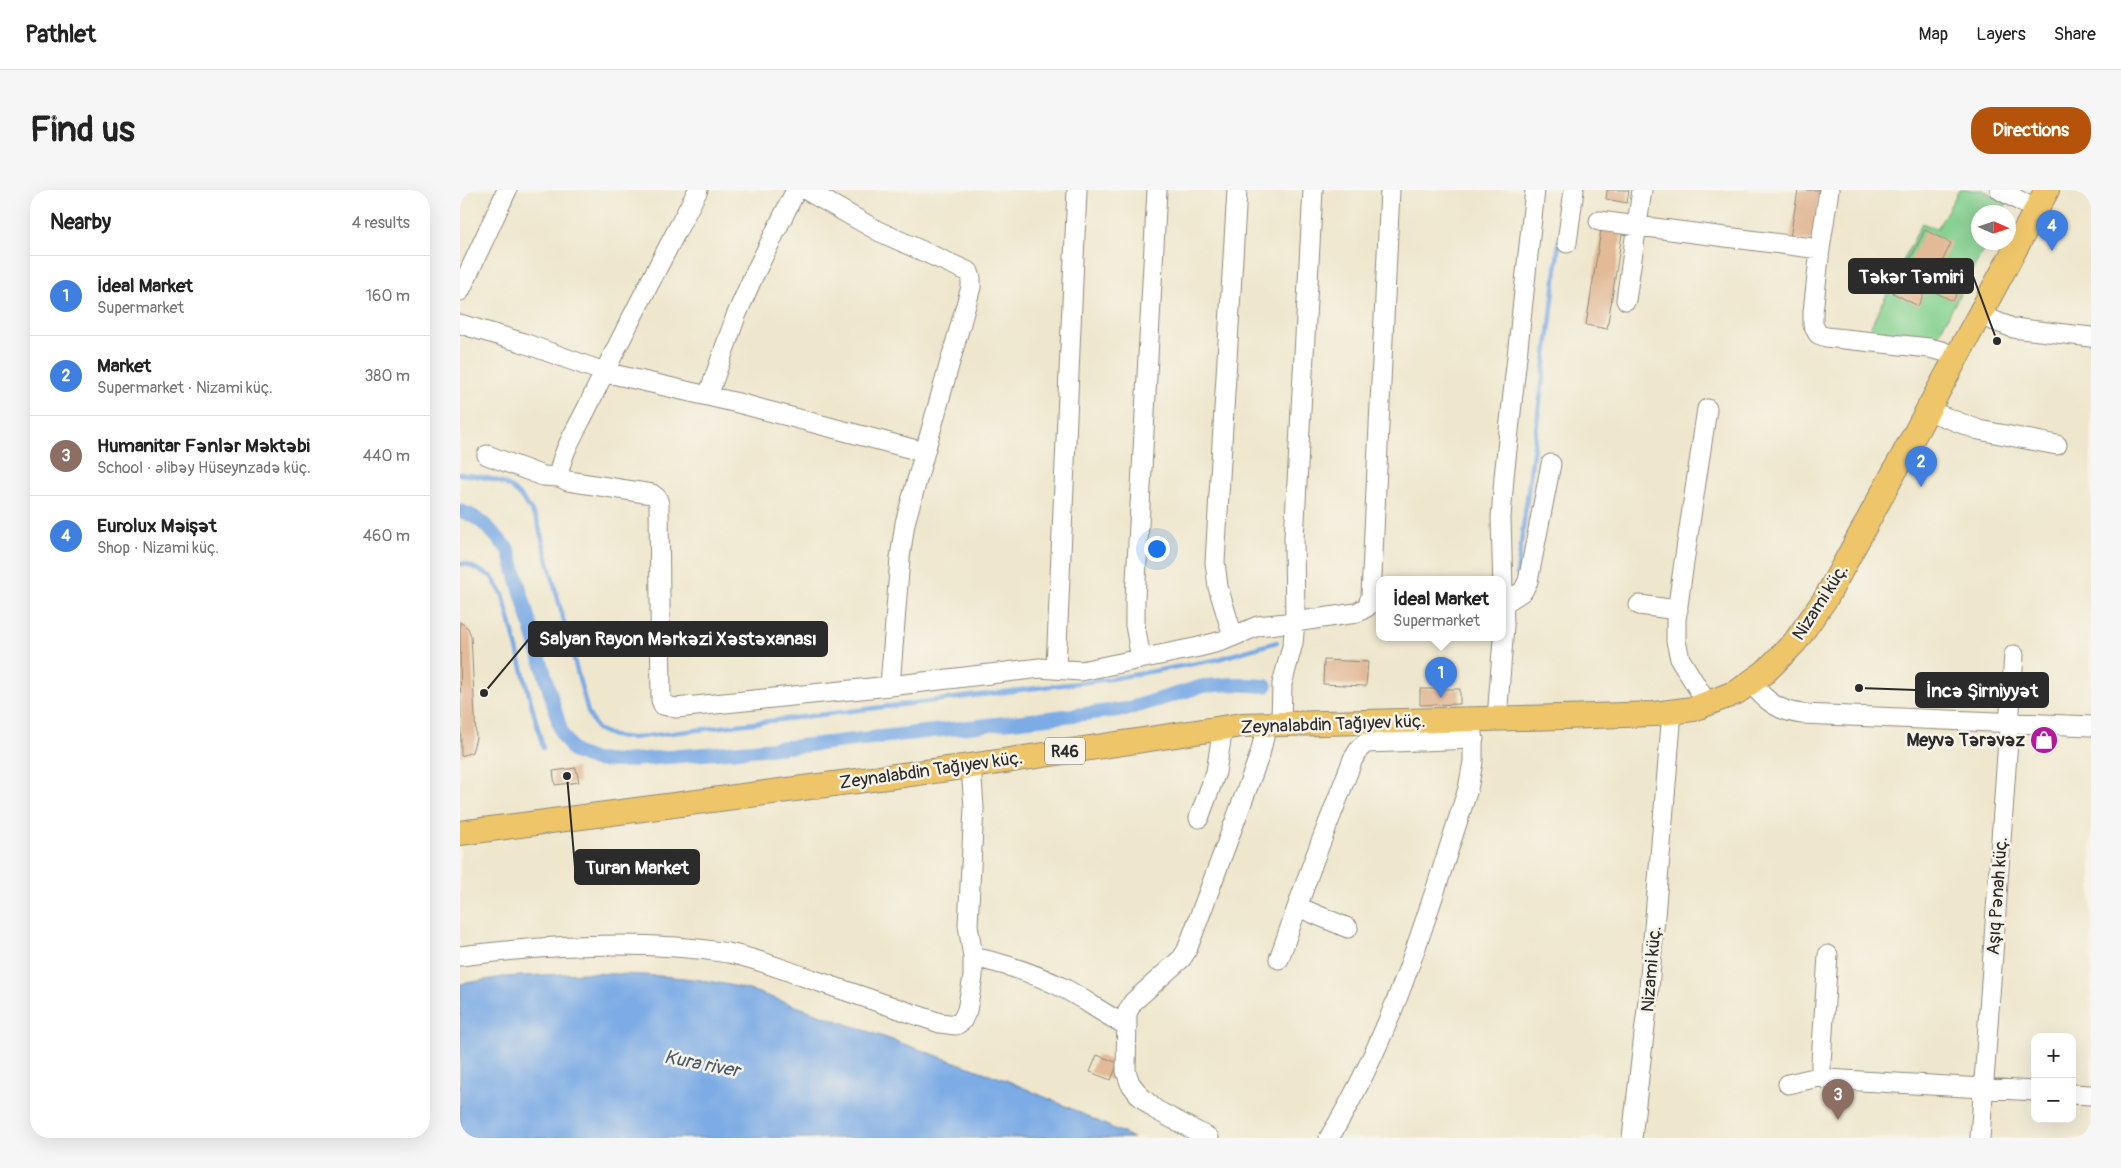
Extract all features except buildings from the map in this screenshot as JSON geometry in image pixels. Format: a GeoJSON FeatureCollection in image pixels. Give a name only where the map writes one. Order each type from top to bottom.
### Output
{"type":"FeatureCollection","features":[{"type":"Feature","properties":{"kind":"main road","name":"Nizami küç."},"geometry":{"type":"LineString","coordinates":[[1672,712],[1708,704],[1737,692],[1751,683],[1779,659],[1816,614],[1929,411],[2042,200]]}},
{"type":"Feature","properties":{"kind":"main road","name":"Zeynalabdin Tağıyev küç."},"geometry":{"type":"LineString","coordinates":[[460,833],[971,766],[1224,727],[1274,723],[1473,730],[1497,719],[1672,712]]}},
{"type":"Feature","properties":{"kind":"street"},"geometry":{"type":"LineString","coordinates":[[460,291],[507,190]]}},
{"type":"Feature","properties":{"kind":"street"},"geometry":{"type":"LineString","coordinates":[[559,477],[564,455],[604,372],[698,190]]}},
{"type":"Feature","properties":{"kind":"street"},"geometry":{"type":"LineString","coordinates":[[708,396],[750,284],[796,190]]}},
{"type":"Feature","properties":{"kind":"street"},"geometry":{"type":"LineString","coordinates":[[806,190],[878,231],[969,272],[971,287],[905,523],[900,558],[890,686]]}},
{"type":"Feature","properties":{"kind":"street"},"geometry":{"type":"LineString","coordinates":[[1056,668],[1068,352],[1077,190]]}},
{"type":"Feature","properties":{"kind":"street"},"geometry":{"type":"LineString","coordinates":[[1141,659],[1134,625],[1134,599],[1157,190]]}},
{"type":"Feature","properties":{"kind":"street"},"geometry":{"type":"LineString","coordinates":[[1233,636],[1218,587],[1215,562],[1237,190]]}},
{"type":"Feature","properties":{"kind":"street"},"geometry":{"type":"LineString","coordinates":[[1209,1138],[1156,1110],[1140,1096],[1130,1083],[1126,1071],[1127,1013],[1133,1002],[1182,958],[1187,950],[1260,754],[1274,723],[1293,644],[1295,622],[1294,538],[1313,190]]}},
{"type":"Feature","properties":{"kind":"street"},"geometry":{"type":"LineString","coordinates":[[487,454],[544,476],[559,477],[568,482],[652,494],[657,498],[659,504],[661,700],[663,705],[676,708],[890,686],[1040,668],[1081,671],[1199,647],[1258,626],[1356,612],[1367,607],[1371,596],[1390,190]]}},
{"type":"Feature","properties":{"kind":"street"},"geometry":{"type":"LineString","coordinates":[[1502,576],[1501,518],[1504,477],[1535,190]]}},
{"type":"Feature","properties":{"kind":"street"},"geometry":{"type":"LineString","coordinates":[[1567,243],[1574,190]]}},
{"type":"Feature","properties":{"kind":"street"},"geometry":{"type":"LineString","coordinates":[[1626,300],[1642,190]]}},
{"type":"Feature","properties":{"kind":"street"},"geometry":{"type":"LineString","coordinates":[[1829,190],[1813,312],[1813,325],[1818,334],[1826,337],[1929,348],[1942,351],[1957,358]]}},
{"type":"Feature","properties":{"kind":"street"},"geometry":{"type":"LineString","coordinates":[[2000,190],[2042,200]]}},
{"type":"Feature","properties":{"kind":"street"},"geometry":{"type":"LineString","coordinates":[[1599,221],[1820,249]]}},
{"type":"Feature","properties":{"kind":"street"},"geometry":{"type":"LineString","coordinates":[[1979,315],[2013,328],[2091,336]]}},
{"type":"Feature","properties":{"kind":"street"},"geometry":{"type":"LineString","coordinates":[[460,324],[513,340],[604,372],[708,396],[924,452]]}},
{"type":"Feature","properties":{"kind":"street"},"geometry":{"type":"LineString","coordinates":[[1707,409],[1678,610],[1676,641],[1680,659],[1708,704]]}},
{"type":"Feature","properties":{"kind":"street"},"geometry":{"type":"LineString","coordinates":[[1929,411],[1979,430],[2057,444]]}},
{"type":"Feature","properties":{"kind":"street"},"geometry":{"type":"LineString","coordinates":[[1506,602],[1523,591],[1528,581],[1551,464]]}},
{"type":"Feature","properties":{"kind":"street"},"geometry":{"type":"LineString","coordinates":[[1639,605],[1678,610]]}},
{"type":"Feature","properties":{"kind":"street"},"geometry":{"type":"LineString","coordinates":[[1497,719],[1503,641]]}},
{"type":"Feature","properties":{"kind":"street","name":"Aşıq Pənah küç."},"geometry":{"type":"LineString","coordinates":[[1980,1138],[2014,655]]}},
{"type":"Feature","properties":{"kind":"street"},"geometry":{"type":"LineString","coordinates":[[1751,683],[1766,700],[1788,712],[2091,726]]}},
{"type":"Feature","properties":{"kind":"street","name":"Nizami küç."},"geometry":{"type":"LineString","coordinates":[[1632,1138],[1648,1000],[1672,712]]}},
{"type":"Feature","properties":{"kind":"street"},"geometry":{"type":"LineString","coordinates":[[1199,818],[1216,772],[1224,727]]}},
{"type":"Feature","properties":{"kind":"street"},"geometry":{"type":"LineString","coordinates":[[1279,959],[1312,865],[1353,758],[1360,748],[1366,744],[1473,730],[1473,762],[1468,789],[1413,955],[1389,1021],[1350,1106],[1329,1138]]}},
{"type":"Feature","properties":{"kind":"street"},"geometry":{"type":"LineString","coordinates":[[460,956],[513,949],[580,945],[682,948],[730,954],[766,964],[940,1023],[956,1025],[962,1021],[967,1010],[973,978],[973,957],[968,924],[974,808],[971,766]]}},
{"type":"Feature","properties":{"kind":"street"},"geometry":{"type":"LineString","coordinates":[[1298,908],[1348,928]]}},
{"type":"Feature","properties":{"kind":"street"},"geometry":{"type":"LineString","coordinates":[[1823,1076],[1821,1064],[1828,954]]}},
{"type":"Feature","properties":{"kind":"street"},"geometry":{"type":"LineString","coordinates":[[973,957],[1002,963],[1032,974],[1068,990],[1109,1018],[1127,1025]]}},
{"type":"Feature","properties":{"kind":"street"},"geometry":{"type":"LineString","coordinates":[[1788,1084],[1823,1076],[1829,1080],[2031,1091]]}},
{"type":"Feature","properties":{"kind":"street"},"geometry":{"type":"LineString","coordinates":[[2076,1094],[2091,1095]]}},
{"type":"Feature","properties":{"kind":"green space"},"geometry":{"type":"Polygon","coordinates":[[[1959,190],[1983,190],[2007,203],[2006,205],[1971,205],[1971,250],[1983,250],[1933,345],[1868,332],[1922,223],[1937,229],[1959,190]]]}},
{"type":"Feature","properties":{"kind":"water","name":"Kura river"},"geometry":{"type":"Polygon","coordinates":[[[585,973],[650,975],[693,979],[735,986],[756,992],[1006,1080],[1133,1138],[460,1138],[460,984],[503,977],[585,973]]]}},
{"type":"Feature","properties":{"kind":"waterway"},"geometry":{"type":"LineString","coordinates":[[1517,574],[1551,317],[1559,241]]}},
{"type":"Feature","properties":{"kind":"waterway"},"geometry":{"type":"LineString","coordinates":[[460,474],[487,478],[506,485],[521,497],[537,520],[588,712],[597,729],[613,736],[632,738],[1110,679],[1215,660],[1277,642]]}},
{"type":"Feature","properties":{"kind":"waterway"},"geometry":{"type":"LineString","coordinates":[[460,511],[475,517],[509,551],[562,734],[574,752],[595,760],[621,761],[810,745],[1127,709],[1203,686],[1233,684],[1266,686]]}},
{"type":"Feature","properties":{"kind":"waterway"},"geometry":{"type":"LineString","coordinates":[[460,564],[466,564],[491,576],[503,595],[543,748]]}},
{"type":"Feature","properties":{"kind":"place","name":"Eurolux Məişət"},"geometry":{"type":"Point","coordinates":[2052,251]}},
{"type":"Feature","properties":{"kind":"place","name":"Təkər Təmiri"},"geometry":{"type":"Point","coordinates":[1997,341]}},
{"type":"Feature","properties":{"kind":"place","name":"Market"},"geometry":{"type":"Point","coordinates":[1921,487]}},
{"type":"Feature","properties":{"kind":"place","name":"İncə Şirniyyət"},"geometry":{"type":"Point","coordinates":[1859,688]}},
{"type":"Feature","properties":{"kind":"place","name":"Salyan Rayon Mərkəzi Xəstəxanası"},"geometry":{"type":"Point","coordinates":[484,693]}},
{"type":"Feature","properties":{"kind":"place","name":"İdeal Market"},"geometry":{"type":"Point","coordinates":[1441,698]}},
{"type":"Feature","properties":{"kind":"place","name":"Meyvə Tərəvəz"},"geometry":{"type":"Point","coordinates":[2044,740]}},
{"type":"Feature","properties":{"kind":"place","name":"Turan Market"},"geometry":{"type":"Point","coordinates":[567,776]}},
{"type":"Feature","properties":{"kind":"place","name":"Humanitar Fənlər Məktəbi"},"geometry":{"type":"Point","coordinates":[1838,1120]}}]}
